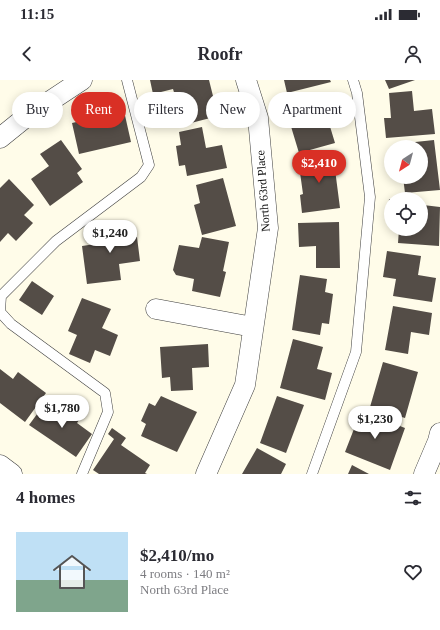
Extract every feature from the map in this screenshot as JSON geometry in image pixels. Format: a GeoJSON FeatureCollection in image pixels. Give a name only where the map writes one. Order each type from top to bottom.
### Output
{"type":"FeatureCollection","features":[{"type":"Feature","properties":{"kind":"street"},"geometry":{"type":"LineString","coordinates":[[0,138],[26,117],[82,80]]}},
{"type":"Feature","properties":{"kind":"street","name":"North 63rd Place"},"geometry":{"type":"LineString","coordinates":[[206,474],[244,384],[268,228],[258,118],[246,80]]}},
{"type":"Feature","properties":{"kind":"street"},"geometry":{"type":"LineString","coordinates":[[156,309],[253,326]]}},
{"type":"Feature","properties":{"kind":"street"},"geometry":{"type":"LineString","coordinates":[[424,474],[440,433]]}},
{"type":"Feature","properties":{"kind":"street"},"geometry":{"type":"LineString","coordinates":[[0,465],[12,474]]}},
{"type":"Feature","properties":{"kind":"lane"},"geometry":{"type":"LineString","coordinates":[[82,474],[108,412],[105,393],[11,324],[0,311],[1,296],[56,240],[141,177],[149,164],[127,80]]}},
{"type":"Feature","properties":{"kind":"lane"},"geometry":{"type":"LineString","coordinates":[[312,474],[356,352],[370,197],[357,93],[352,80]]}},
{"type":"Feature","properties":{"kind":"building"},"geometry":{"type":"Polygon","coordinates":[[[150,80],[209,80],[212,92],[206,92],[206,119],[198,121],[198,92],[174,92],[173,89],[161,92],[153,92],[150,80]]]}},
{"type":"Feature","properties":{"kind":"building"},"geometry":{"type":"Polygon","coordinates":[[[284,80],[330,80],[331,82],[291,92],[287,92],[284,80]]]}},
{"type":"Feature","properties":{"kind":"building"},"geometry":{"type":"Polygon","coordinates":[[[385,80],[415,80],[389,89],[385,80]]]}},
{"type":"Feature","properties":{"kind":"building"},"geometry":{"type":"Polygon","coordinates":[[[412,91],[414,111],[432,109],[435,134],[386,138],[384,118],[391,118],[389,93],[412,91]]]}},
{"type":"Feature","properties":{"kind":"building"},"geometry":{"type":"Polygon","coordinates":[[[126,120],[131,142],[79,154],[73,128],[126,128],[126,120]]]}},
{"type":"Feature","properties":{"kind":"building"},"geometry":{"type":"Polygon","coordinates":[[[202,127],[206,148],[222,145],[227,168],[187,176],[185,165],[179,166],[176,146],[181,145],[179,132],[202,127]]]}},
{"type":"Feature","properties":{"kind":"building"},"geometry":{"type":"Polygon","coordinates":[[[291,128],[330,128],[335,143],[299,153],[291,128]]]}},
{"type":"Feature","properties":{"kind":"building"},"geometry":{"type":"Polygon","coordinates":[[[61,140],[82,169],[77,173],[83,182],[50,206],[31,179],[49,166],[40,154],[61,140]]]}},
{"type":"Feature","properties":{"kind":"building"},"geometry":{"type":"Polygon","coordinates":[[[434,140],[440,190],[405,192],[404,184],[428,184],[428,141],[434,140]]]}},
{"type":"Feature","properties":{"kind":"building"},"geometry":{"type":"Polygon","coordinates":[[[333,154],[340,208],[302,213],[300,195],[303,194],[298,158],[333,154]]]}},
{"type":"Feature","properties":{"kind":"building"},"geometry":{"type":"Polygon","coordinates":[[[223,178],[236,226],[202,235],[194,205],[200,203],[196,185],[223,178]]]}},
{"type":"Feature","properties":{"kind":"building"},"geometry":{"type":"Polygon","coordinates":[[[9,179],[34,205],[24,215],[33,223],[16,241],[8,233],[0,242],[0,188],[9,179]]]}},
{"type":"Feature","properties":{"kind":"building"},"geometry":{"type":"Polygon","coordinates":[[[428,206],[440,207],[439,246],[398,243],[398,236],[428,236],[428,206]]]}},
{"type":"Feature","properties":{"kind":"building"},"geometry":{"type":"Polygon","coordinates":[[[123,220],[125,238],[137,237],[140,261],[119,264],[121,280],[87,284],[82,246],[102,243],[99,223],[123,220]]]}},
{"type":"Feature","properties":{"kind":"building"},"geometry":{"type":"Polygon","coordinates":[[[339,222],[340,268],[316,268],[316,246],[299,247],[298,223],[339,222]]]}},
{"type":"Feature","properties":{"kind":"building"},"geometry":{"type":"Polygon","coordinates":[[[202,237],[229,242],[223,271],[226,272],[220,297],[192,291],[194,279],[176,275],[173,270],[179,245],[199,248],[202,237]]]}},
{"type":"Feature","properties":{"kind":"building"},"geometry":{"type":"Polygon","coordinates":[[[387,251],[421,256],[418,275],[436,278],[432,302],[393,296],[396,279],[383,277],[387,251]]]}},
{"type":"Feature","properties":{"kind":"building"},"geometry":{"type":"Polygon","coordinates":[[[300,275],[327,279],[325,292],[333,294],[329,324],[322,323],[320,335],[292,330],[300,275]]]}},
{"type":"Feature","properties":{"kind":"building"},"geometry":{"type":"Polygon","coordinates":[[[32,281],[54,296],[42,315],[19,300],[32,281]]]}},
{"type":"Feature","properties":{"kind":"building"},"geometry":{"type":"Polygon","coordinates":[[[82,298],[111,309],[102,328],[118,335],[110,356],[95,350],[90,363],[69,354],[77,335],[68,331],[82,298]]]}},
{"type":"Feature","properties":{"kind":"building"},"geometry":{"type":"Polygon","coordinates":[[[393,306],[432,313],[429,335],[411,332],[408,354],[385,350],[393,306]]]}},
{"type":"Feature","properties":{"kind":"building"},"geometry":{"type":"Polygon","coordinates":[[[293,339],[323,347],[317,369],[332,373],[325,400],[280,388],[293,339]]]}},
{"type":"Feature","properties":{"kind":"building"},"geometry":{"type":"Polygon","coordinates":[[[208,344],[209,367],[192,368],[193,390],[171,391],[170,377],[162,378],[160,347],[208,344]]]}},
{"type":"Feature","properties":{"kind":"building"},"geometry":{"type":"Polygon","coordinates":[[[383,362],[418,372],[405,418],[370,407],[383,362]]]}},
{"type":"Feature","properties":{"kind":"building"},"geometry":{"type":"Polygon","coordinates":[[[0,369],[13,379],[18,372],[46,393],[25,422],[0,403],[0,369]]]}},
{"type":"Feature","properties":{"kind":"building"},"geometry":{"type":"Polygon","coordinates":[[[161,396],[197,412],[177,452],[141,436],[146,424],[141,421],[149,403],[155,406],[161,396]]]}},
{"type":"Feature","properties":{"kind":"building"},"geometry":{"type":"Polygon","coordinates":[[[277,396],[304,405],[286,453],[260,443],[277,396]]]}},
{"type":"Feature","properties":{"kind":"building"},"geometry":{"type":"Polygon","coordinates":[[[46,402],[64,415],[69,408],[81,417],[77,423],[92,434],[76,457],[29,425],[46,402]]]}},
{"type":"Feature","properties":{"kind":"building"},"geometry":{"type":"Polygon","coordinates":[[[361,411],[405,428],[390,470],[345,452],[361,411]]]}},
{"type":"Feature","properties":{"kind":"building"},"geometry":{"type":"Polygon","coordinates":[[[112,428],[126,438],[121,445],[150,465],[145,473],[147,474],[99,474],[93,470],[114,439],[108,434],[112,428]]]}},
{"type":"Feature","properties":{"kind":"building"},"geometry":{"type":"Polygon","coordinates":[[[257,448],[286,464],[281,474],[242,474],[257,448]]]}},
{"type":"Feature","properties":{"kind":"building"},"geometry":{"type":"Polygon","coordinates":[[[352,465],[369,474],[348,474],[352,465]]]}}]}
